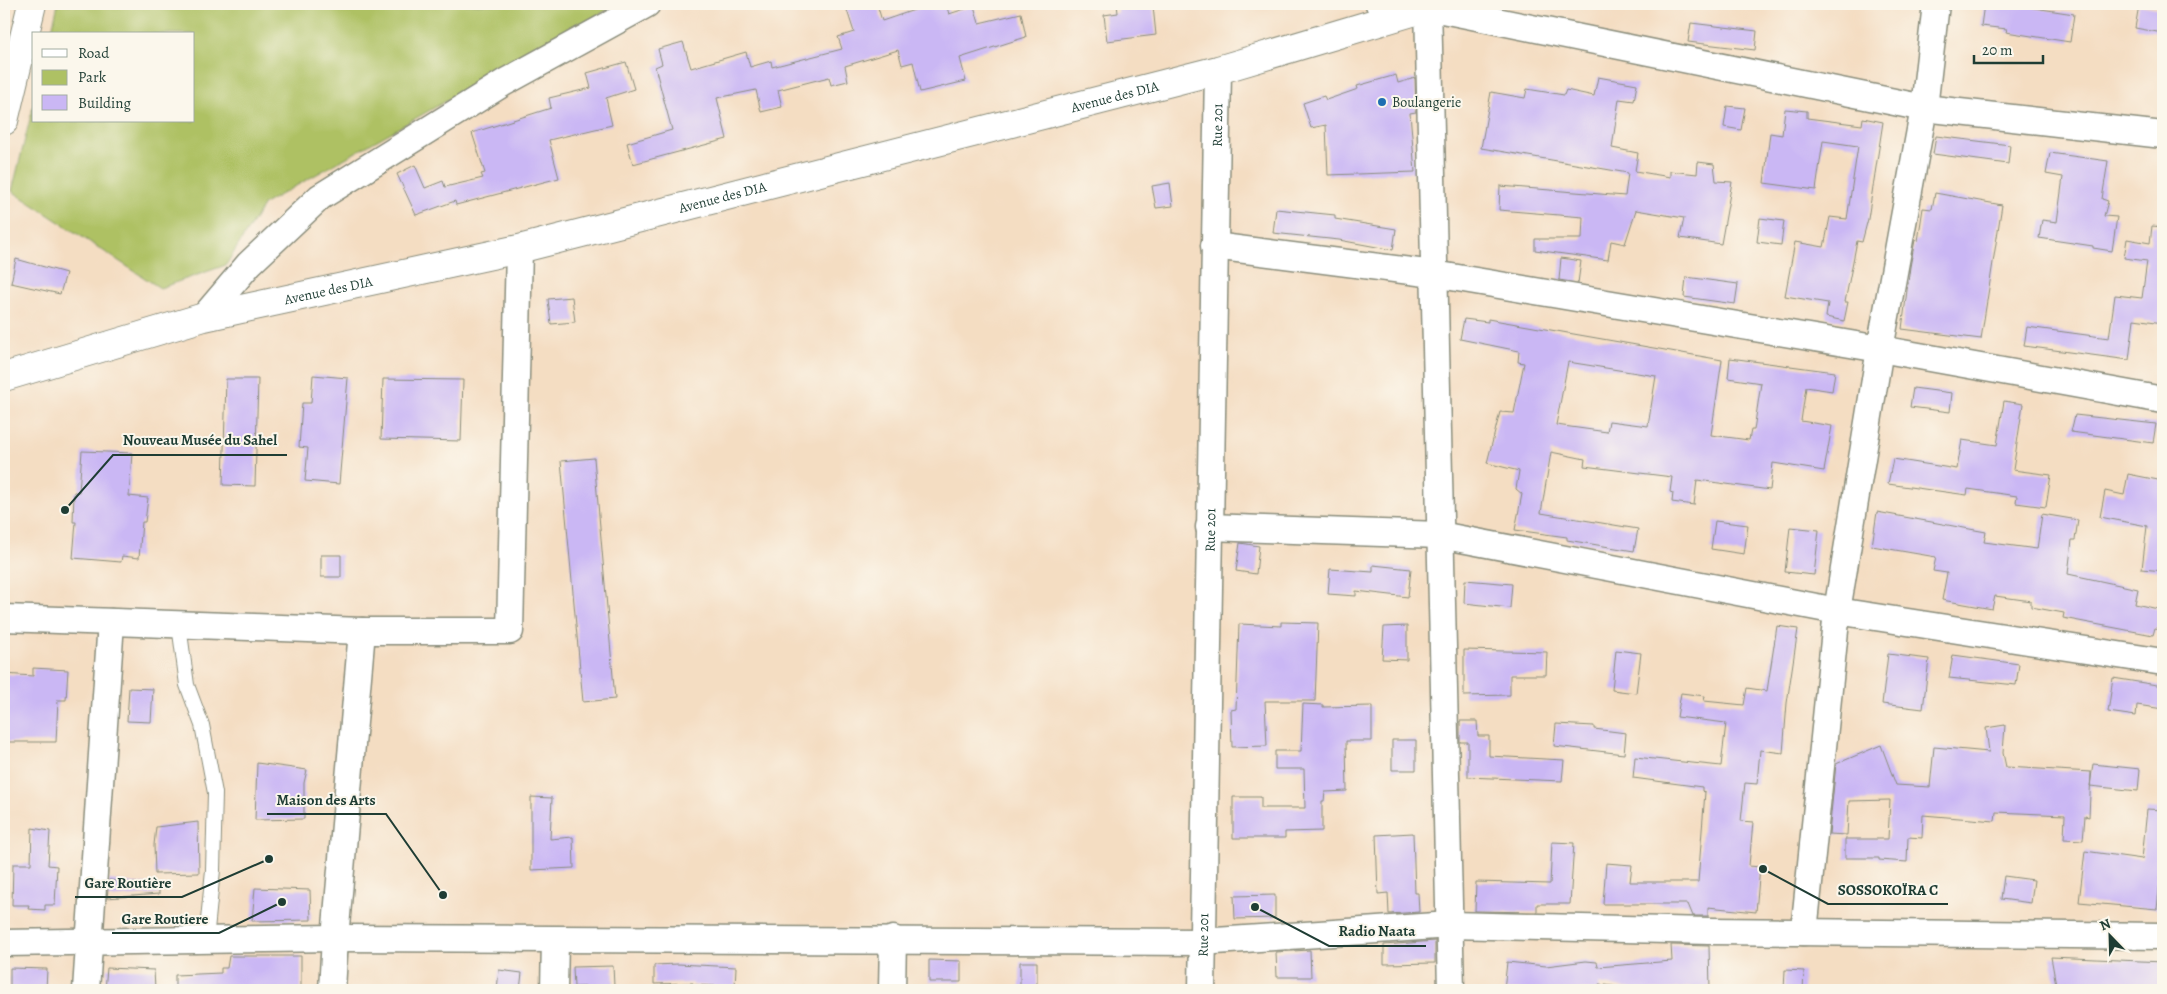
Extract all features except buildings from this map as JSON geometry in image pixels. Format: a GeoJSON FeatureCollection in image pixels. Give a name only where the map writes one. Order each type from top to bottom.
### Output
{"type":"FeatureCollection","features":[{"type":"Feature","properties":{"kind":"street"},"geometry":{"type":"LineString","coordinates":[[4,120],[32,4]]}},
{"type":"Feature","properties":{"kind":"street"},"geometry":{"type":"LineString","coordinates":[[204,317],[249,264],[320,197],[505,82],[647,4]]}},
{"type":"Feature","properties":{"kind":"street"},"geometry":{"type":"LineString","coordinates":[[1378,4],[1432,5],[1924,108],[2163,135]]}},
{"type":"Feature","properties":{"kind":"street"},"geometry":{"type":"LineString","coordinates":[[1804,932],[1837,611],[1880,348],[1924,108],[1936,4]]}},
{"type":"Feature","properties":{"kind":"street"},"geometry":{"type":"LineString","coordinates":[[1432,5],[1434,274],[1451,990]]}},
{"type":"Feature","properties":{"kind":"street","name":"Avenue des DIA"},"geometry":{"type":"LineString","coordinates":[[4,377],[204,317],[519,249],[1218,70],[1432,5]]}},
{"type":"Feature","properties":{"kind":"street","name":"Rue 201"},"geometry":{"type":"LineString","coordinates":[[1202,990],[1201,942],[1218,70]]}},
{"type":"Feature","properties":{"kind":"street"},"geometry":{"type":"LineString","coordinates":[[1214,246],[1434,274],[1880,348],[2163,400]]}},
{"type":"Feature","properties":{"kind":"street"},"geometry":{"type":"LineString","coordinates":[[4,618],[362,631],[510,631],[519,249]]}},
{"type":"Feature","properties":{"kind":"street"},"geometry":{"type":"LineString","coordinates":[[1209,527],[1440,535],[1837,611],[2163,662]]}},
{"type":"Feature","properties":{"kind":"street"},"geometry":{"type":"LineString","coordinates":[[86,990],[111,622]]}},
{"type":"Feature","properties":{"kind":"street"},"geometry":{"type":"LineString","coordinates":[[332,990],[362,631]]}},
{"type":"Feature","properties":{"kind":"street"},"geometry":{"type":"LineString","coordinates":[[4,943],[335,938],[555,940],[893,939],[1201,942],[1450,925],[1804,932],[2163,936]]}},
{"type":"Feature","properties":{"kind":"street"},"geometry":{"type":"LineString","coordinates":[[892,990],[893,939]]}},
{"type":"Feature","properties":{"kind":"street"},"geometry":{"type":"LineString","coordinates":[[554,990],[555,940]]}},
{"type":"Feature","properties":{"kind":"lane"},"geometry":{"type":"LineString","coordinates":[[179,625],[187,685],[202,725],[215,793],[213,870],[206,940]]}},
{"type":"Feature","properties":{"kind":"green space"},"geometry":{"type":"Polygon","coordinates":[[[58,4],[618,4],[264,204],[226,265],[160,288],[12,191],[32,111],[32,122],[195,122],[195,32],[51,32],[58,4]]]}},
{"type":"Feature","properties":{"kind":"place","name":"Boulangerie"},"geometry":{"type":"Point","coordinates":[1382,102]}},
{"type":"Feature","properties":{"kind":"place","name":"Nouveau Musée du Sahel"},"geometry":{"type":"Point","coordinates":[65,510]}},
{"type":"Feature","properties":{"kind":"place","name":"Gare Routière"},"geometry":{"type":"Point","coordinates":[269,859]}},
{"type":"Feature","properties":{"kind":"place","name":"SOSSOKOÏRA C"},"geometry":{"type":"Point","coordinates":[1763,869]}},
{"type":"Feature","properties":{"kind":"place","name":"Maison des Arts"},"geometry":{"type":"Point","coordinates":[443,895]}},
{"type":"Feature","properties":{"kind":"place","name":"Gare Routiere"},"geometry":{"type":"Point","coordinates":[282,902]}},
{"type":"Feature","properties":{"kind":"place","name":"Radio Naata"},"geometry":{"type":"Point","coordinates":[1255,907]}}]}
